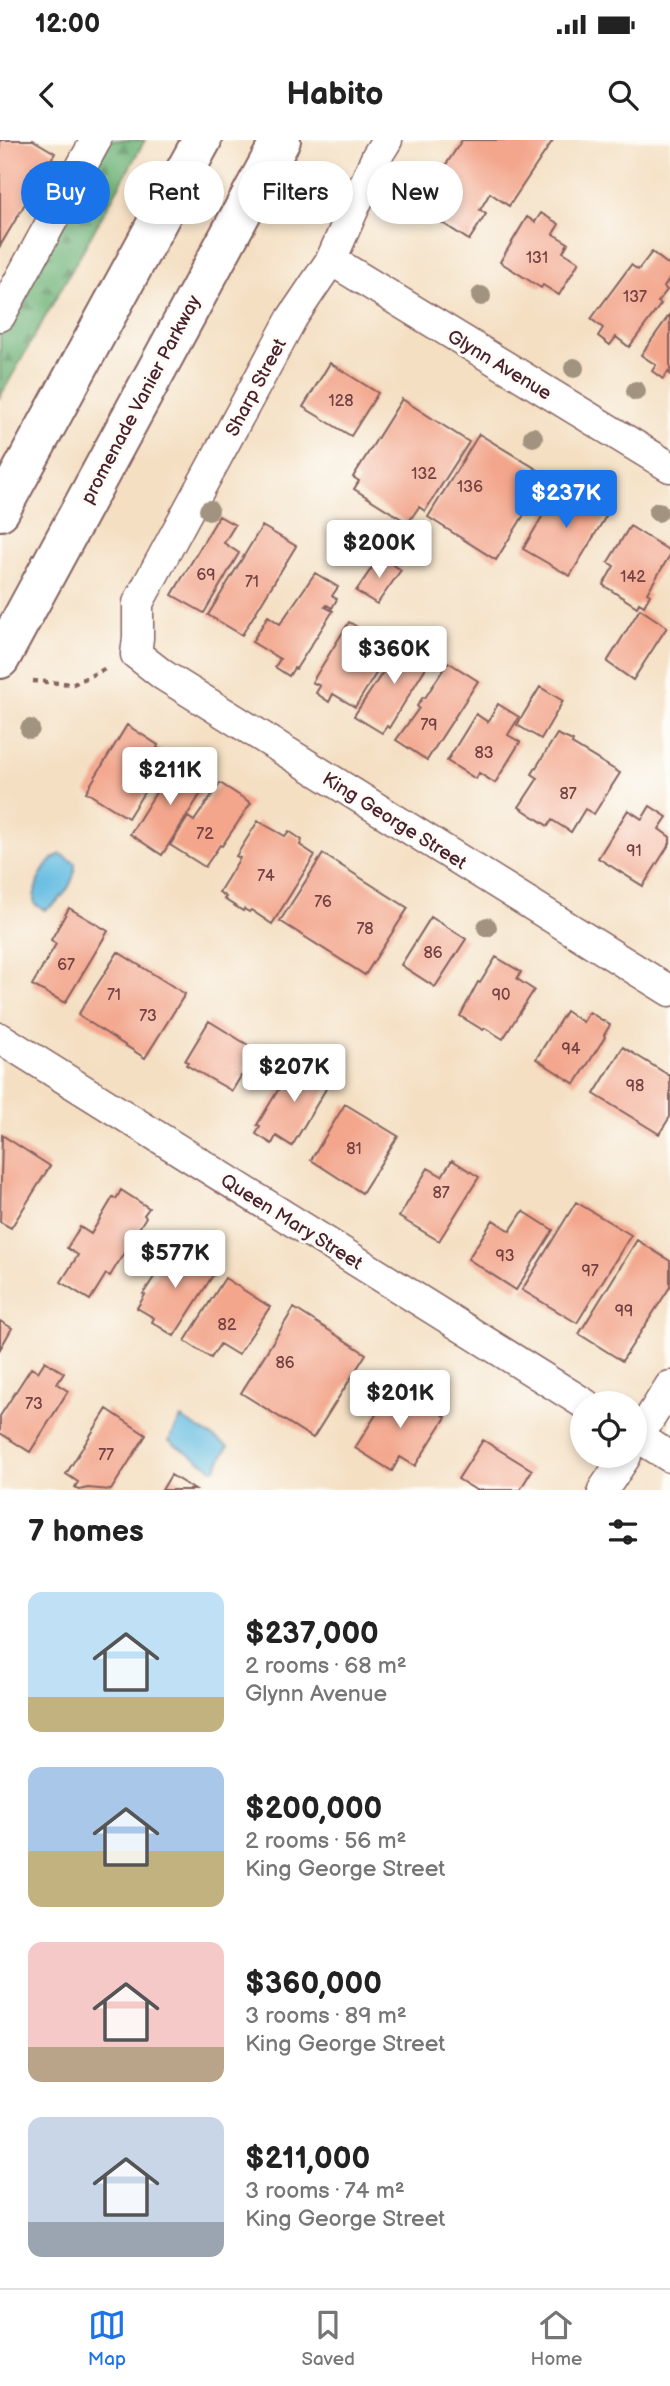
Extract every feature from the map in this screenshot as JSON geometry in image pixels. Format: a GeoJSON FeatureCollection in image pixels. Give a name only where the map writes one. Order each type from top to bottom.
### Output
{"type":"FeatureCollection","features":[{"type":"Feature","properties":{"kind":"main road"},"geometry":{"type":"LineString","coordinates":[[0,511],[202,140]]}},
{"type":"Feature","properties":{"kind":"main road","name":"promenade Vanier Parkway"},"geometry":{"type":"LineString","coordinates":[[0,659],[281,140]]}},
{"type":"Feature","properties":{"kind":"street"},"geometry":{"type":"LineString","coordinates":[[0,316],[96,140]]}},
{"type":"Feature","properties":{"kind":"street","name":"Sharp Street"},"geometry":{"type":"LineString","coordinates":[[137,646],[138,603],[292,318],[331,260],[377,156],[387,140]]}},
{"type":"Feature","properties":{"kind":"street","name":"Glynn Avenue"},"geometry":{"type":"LineString","coordinates":[[331,260],[670,467]]}},
{"type":"Feature","properties":{"kind":"street","name":"King George Street"},"geometry":{"type":"LineString","coordinates":[[137,646],[163,675],[670,991]]}},
{"type":"Feature","properties":{"kind":"street","name":"Queen Mary Street"},"geometry":{"type":"LineString","coordinates":[[0,1038],[570,1395]]}},
{"type":"Feature","properties":{"kind":"street"},"geometry":{"type":"LineString","coordinates":[[647,1422],[670,1386]]}},
{"type":"Feature","properties":{"kind":"street"},"geometry":{"type":"LineString","coordinates":[[647,1447],[670,1457]]}},
{"type":"Feature","properties":{"kind":"street"},"geometry":{"type":"LineString","coordinates":[[603,1490],[617,1468]]}},
{"type":"Feature","properties":{"kind":"path"},"geometry":{"type":"LineString","coordinates":[[33,681],[73,684],[137,646]]}},
{"type":"Feature","properties":{"kind":"green space"},"geometry":{"type":"Polygon","coordinates":[[[108,140],[145,140],[133,161],[124,161],[124,177],[110,202],[110,161],[96,161],[108,140]]]}},
{"type":"Feature","properties":{"kind":"green space"},"geometry":{"type":"Polygon","coordinates":[[[61,224],[98,224],[0,397],[0,334],[61,224]]]}},
{"type":"Feature","properties":{"kind":"water"},"geometry":{"type":"Polygon","coordinates":[[[61,854],[75,863],[73,877],[62,897],[45,910],[34,904],[36,889],[49,863],[61,854]]]}},
{"type":"Feature","properties":{"kind":"water"},"geometry":{"type":"Polygon","coordinates":[[[181,1418],[228,1446],[216,1468],[213,1469],[169,1441],[181,1418]]]}},
{"type":"Feature","properties":{"kind":"building"},"geometry":{"type":"Polygon","coordinates":[[[0,140],[33,140],[55,153],[50,161],[21,161],[21,210],[0,246],[0,140]]]}},
{"type":"Feature","properties":{"kind":"building"},"geometry":{"type":"Polygon","coordinates":[[[462,140],[553,140],[509,206],[490,193],[480,210],[486,214],[469,240],[444,224],[463,224],[463,161],[448,161],[462,140]]]}},
{"type":"Feature","properties":{"kind":"building"},"geometry":{"type":"Polygon","coordinates":[[[541,213],[559,224],[553,234],[568,243],[563,252],[579,262],[559,295],[543,285],[541,288],[500,262],[527,217],[535,222],[541,213]]]}},
{"type":"Feature","properties":{"kind":"building"},"geometry":{"type":"Polygon","coordinates":[[[652,252],[670,266],[670,278],[664,287],[667,290],[658,302],[661,304],[629,347],[616,337],[610,345],[598,336],[603,328],[591,319],[631,265],[638,270],[652,252]]]}},
{"type":"Feature","properties":{"kind":"building"},"geometry":{"type":"Polygon","coordinates":[[[670,314],[670,374],[668,372],[663,379],[652,371],[656,365],[641,355],[670,314]]]}},
{"type":"Feature","properties":{"kind":"building"},"geometry":{"type":"Polygon","coordinates":[[[330,363],[378,393],[351,436],[303,407],[330,363]]]}},
{"type":"Feature","properties":{"kind":"building"},"geometry":{"type":"Polygon","coordinates":[[[402,399],[469,442],[425,511],[419,507],[408,523],[354,489],[359,481],[353,477],[402,399]]]}},
{"type":"Feature","properties":{"kind":"building"},"geometry":{"type":"Polygon","coordinates":[[[479,434],[548,476],[496,560],[428,517],[479,434]]]}},
{"type":"Feature","properties":{"kind":"building"},"geometry":{"type":"Polygon","coordinates":[[[562,483],[609,511],[570,576],[523,549],[562,483]]]}},
{"type":"Feature","properties":{"kind":"building"},"geometry":{"type":"Polygon","coordinates":[[[219,516],[235,525],[224,543],[239,553],[204,613],[172,595],[219,516]]]}},
{"type":"Feature","properties":{"kind":"building"},"geometry":{"type":"Polygon","coordinates":[[[262,526],[296,546],[242,635],[208,615],[262,526]]]}},
{"type":"Feature","properties":{"kind":"building"},"geometry":{"type":"Polygon","coordinates":[[[630,526],[670,551],[647,593],[650,595],[644,606],[639,603],[637,607],[603,585],[614,566],[608,562],[630,526]]]}},
{"type":"Feature","properties":{"kind":"building"},"geometry":{"type":"Polygon","coordinates":[[[380,556],[401,570],[377,604],[356,591],[380,556]]]}},
{"type":"Feature","properties":{"kind":"building"},"geometry":{"type":"Polygon","coordinates":[[[315,573],[338,587],[332,596],[337,599],[332,608],[327,605],[325,607],[333,611],[289,676],[275,667],[280,659],[252,642],[268,616],[280,624],[315,573]]]}},
{"type":"Feature","properties":{"kind":"building"},"geometry":{"type":"Polygon","coordinates":[[[640,609],[667,627],[633,680],[607,662],[640,609]]]}},
{"type":"Feature","properties":{"kind":"building"},"geometry":{"type":"Polygon","coordinates":[[[349,622],[392,648],[355,707],[333,694],[329,702],[316,693],[320,686],[312,682],[349,622]]]}},
{"type":"Feature","properties":{"kind":"building"},"geometry":{"type":"Polygon","coordinates":[[[406,637],[434,654],[389,728],[387,726],[382,733],[354,716],[406,637]]]}},
{"type":"Feature","properties":{"kind":"building"},"geometry":{"type":"Polygon","coordinates":[[[448,662],[478,681],[427,760],[396,740],[448,662]]]}},
{"type":"Feature","properties":{"kind":"building"},"geometry":{"type":"Polygon","coordinates":[[[540,687],[563,701],[541,739],[517,725],[540,687]]]}},
{"type":"Feature","properties":{"kind":"building"},"geometry":{"type":"Polygon","coordinates":[[[498,704],[519,717],[508,735],[520,742],[495,783],[479,773],[476,779],[447,761],[476,714],[488,722],[498,704]]]}},
{"type":"Feature","properties":{"kind":"building"},"geometry":{"type":"Polygon","coordinates":[[[127,725],[168,754],[128,818],[86,792],[127,725]]]}},
{"type":"Feature","properties":{"kind":"building"},"geometry":{"type":"Polygon","coordinates":[[[557,734],[573,741],[572,744],[620,773],[594,814],[585,809],[571,832],[552,820],[548,826],[519,807],[538,778],[532,774],[557,734]]]}},
{"type":"Feature","properties":{"kind":"building"},"geometry":{"type":"Polygon","coordinates":[[[177,759],[210,779],[162,855],[130,834],[177,759]]]}},
{"type":"Feature","properties":{"kind":"building"},"geometry":{"type":"Polygon","coordinates":[[[220,783],[251,803],[205,867],[170,845],[188,817],[194,821],[220,783]]]}},
{"type":"Feature","properties":{"kind":"building"},"geometry":{"type":"Polygon","coordinates":[[[650,806],[667,817],[659,829],[670,837],[670,843],[643,886],[598,858],[628,810],[642,819],[650,806]]]}},
{"type":"Feature","properties":{"kind":"building"},"geometry":{"type":"Polygon","coordinates":[[[258,821],[285,836],[289,831],[302,840],[300,845],[315,855],[272,924],[251,910],[243,911],[224,899],[226,897],[219,892],[240,858],[236,856],[258,821]]]}},
{"type":"Feature","properties":{"kind":"building"},"geometry":{"type":"Polygon","coordinates":[[[323,854],[408,908],[365,975],[280,921],[323,854]]]}},
{"type":"Feature","properties":{"kind":"building"},"geometry":{"type":"Polygon","coordinates":[[[69,908],[108,931],[65,1003],[32,985],[56,944],[51,940],[69,908]]]}},
{"type":"Feature","properties":{"kind":"building"},"geometry":{"type":"Polygon","coordinates":[[[431,917],[466,939],[435,987],[401,965],[431,917]]]}},
{"type":"Feature","properties":{"kind":"building"},"geometry":{"type":"Polygon","coordinates":[[[118,952],[185,994],[145,1058],[78,1015],[118,952]]]}},
{"type":"Feature","properties":{"kind":"building"},"geometry":{"type":"Polygon","coordinates":[[[496,957],[521,972],[517,979],[534,990],[503,1039],[460,1016],[478,982],[480,983],[496,957]]]}},
{"type":"Feature","properties":{"kind":"building"},"geometry":{"type":"Polygon","coordinates":[[[566,1011],[583,1022],[589,1012],[610,1025],[575,1084],[536,1059],[566,1011]]]}},
{"type":"Feature","properties":{"kind":"building"},"geometry":{"type":"Polygon","coordinates":[[[209,1021],[256,1050],[244,1070],[247,1072],[244,1077],[241,1076],[232,1091],[186,1065],[188,1062],[185,1061],[209,1021]]]}},
{"type":"Feature","properties":{"kind":"building"},"geometry":{"type":"Polygon","coordinates":[[[623,1047],[670,1076],[670,1117],[659,1134],[594,1094],[623,1047]]]}},
{"type":"Feature","properties":{"kind":"building"},"geometry":{"type":"Polygon","coordinates":[[[302,1058],[333,1077],[292,1146],[276,1136],[272,1144],[256,1134],[260,1126],[257,1125],[284,1080],[287,1082],[302,1058]]]}},
{"type":"Feature","properties":{"kind":"building"},"geometry":{"type":"Polygon","coordinates":[[[345,1104],[398,1136],[362,1193],[311,1160],[345,1104]]]}},
{"type":"Feature","properties":{"kind":"building"},"geometry":{"type":"Polygon","coordinates":[[[2,1135],[50,1166],[11,1228],[0,1222],[2,1135]]]}},
{"type":"Feature","properties":{"kind":"building"},"geometry":{"type":"Polygon","coordinates":[[[452,1160],[479,1177],[439,1241],[399,1217],[428,1168],[442,1176],[452,1160]]]}},
{"type":"Feature","properties":{"kind":"building"},"geometry":{"type":"Polygon","coordinates":[[[121,1190],[149,1208],[110,1276],[106,1274],[90,1300],[61,1282],[78,1255],[67,1248],[80,1227],[91,1234],[113,1197],[116,1199],[121,1190]]]}},
{"type":"Feature","properties":{"kind":"building"},"geometry":{"type":"Polygon","coordinates":[[[576,1202],[631,1235],[577,1323],[522,1290],[576,1202]]]}},
{"type":"Feature","properties":{"kind":"building"},"geometry":{"type":"Polygon","coordinates":[[[523,1211],[553,1230],[516,1290],[468,1259],[493,1220],[510,1231],[523,1211]]]}},
{"type":"Feature","properties":{"kind":"building"},"geometry":{"type":"Polygon","coordinates":[[[637,1240],[670,1261],[670,1287],[622,1361],[579,1334],[637,1240]]]}},
{"type":"Feature","properties":{"kind":"building"},"geometry":{"type":"Polygon","coordinates":[[[174,1246],[215,1272],[174,1336],[152,1322],[154,1318],[137,1308],[174,1246]]]}},
{"type":"Feature","properties":{"kind":"building"},"geometry":{"type":"Polygon","coordinates":[[[225,1278],[270,1307],[238,1355],[220,1344],[211,1358],[185,1341],[225,1278]]]}},
{"type":"Feature","properties":{"kind":"building"},"geometry":{"type":"Polygon","coordinates":[[[294,1308],[366,1354],[313,1438],[241,1393],[294,1308]]]}},
{"type":"Feature","properties":{"kind":"building"},"geometry":{"type":"Polygon","coordinates":[[[0,1321],[12,1328],[0,1349],[0,1321]]]}},
{"type":"Feature","properties":{"kind":"building"},"geometry":{"type":"Polygon","coordinates":[[[45,1361],[64,1373],[57,1384],[68,1391],[30,1452],[0,1433],[0,1416],[31,1368],[38,1372],[45,1361]]]}},
{"type":"Feature","properties":{"kind":"building"},"geometry":{"type":"Polygon","coordinates":[[[394,1386],[446,1417],[415,1466],[400,1457],[392,1471],[355,1448],[394,1386]]]}},
{"type":"Feature","properties":{"kind":"building"},"geometry":{"type":"Polygon","coordinates":[[[107,1409],[146,1435],[111,1490],[79,1490],[75,1487],[78,1482],[66,1474],[107,1409]]]}},
{"type":"Feature","properties":{"kind":"building"},"geometry":{"type":"Polygon","coordinates":[[[483,1440],[532,1470],[520,1490],[476,1490],[458,1479],[483,1440]]]}},
{"type":"Feature","properties":{"kind":"building"},"geometry":{"type":"Polygon","coordinates":[[[171,1475],[195,1490],[162,1490],[171,1475]]]}}]}
